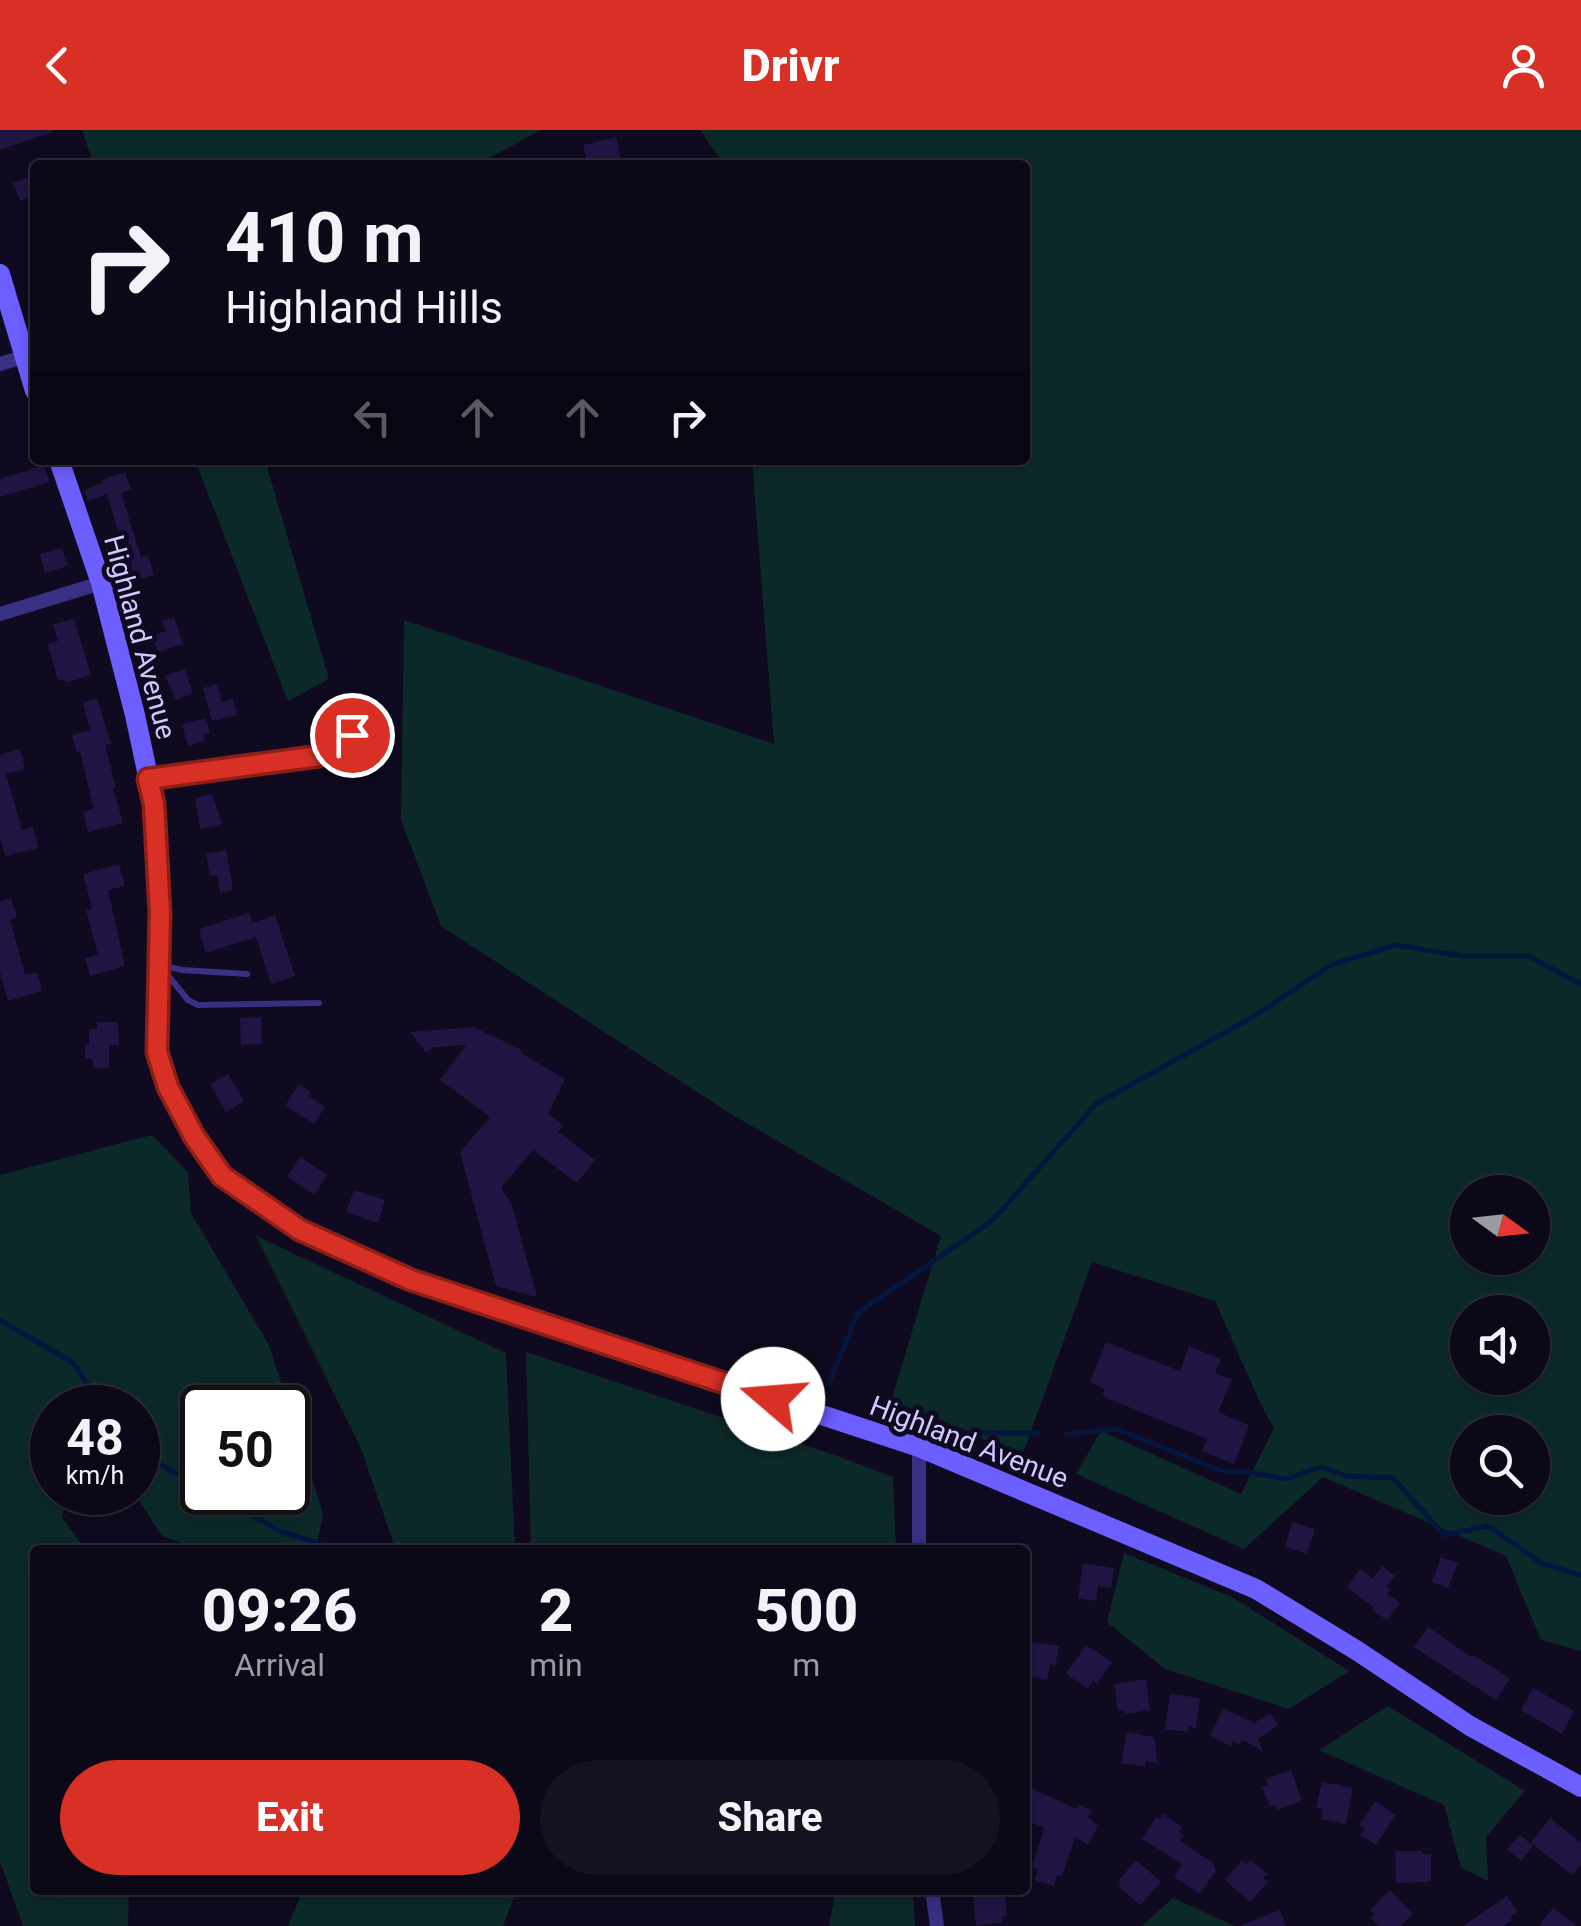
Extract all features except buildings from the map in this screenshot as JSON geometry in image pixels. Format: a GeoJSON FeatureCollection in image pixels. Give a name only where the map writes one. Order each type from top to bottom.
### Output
{"type":"FeatureCollection","features":[{"type":"Feature","properties":{"kind":"main road"},"geometry":{"type":"LineString","coordinates":[[0,274],[30,377]]}},
{"type":"Feature","properties":{"kind":"main road","name":"Highland Avenue"},"geometry":{"type":"LineString","coordinates":[[60,465],[101,583],[154,804],[160,912],[157,1052],[168,1087],[185,1120],[222,1176],[300,1230],[411,1280],[919,1447],[1256,1590],[1470,1726],[1581,1787]]}},
{"type":"Feature","properties":{"kind":"street"},"geometry":{"type":"LineString","coordinates":[[0,364],[23,357]]}},
{"type":"Feature","properties":{"kind":"street"},"geometry":{"type":"LineString","coordinates":[[0,614],[101,583]]}},
{"type":"Feature","properties":{"kind":"street"},"geometry":{"type":"LineString","coordinates":[[148,779],[319,756],[352,735]]}},
{"type":"Feature","properties":{"kind":"street"},"geometry":{"type":"LineString","coordinates":[[919,1447],[919,1545]]}},
{"type":"Feature","properties":{"kind":"street"},"geometry":{"type":"LineString","coordinates":[[933,1895],[937,1926]]}},
{"type":"Feature","properties":{"kind":"lane"},"geometry":{"type":"LineString","coordinates":[[159,964],[182,970],[247,974]]}},
{"type":"Feature","properties":{"kind":"lane"},"geometry":{"type":"LineString","coordinates":[[159,964],[188,1000],[198,1005],[319,1003]]}},
{"type":"Feature","properties":{"kind":"green space"},"geometry":{"type":"Polygon","coordinates":[[[82,130],[541,130],[485,160],[92,160],[82,130]]]}},
{"type":"Feature","properties":{"kind":"green space"},"geometry":{"type":"Polygon","coordinates":[[[700,130],[1581,130],[1581,1651],[1541,1640],[1506,1556],[1323,1477],[1244,1549],[1076,1474],[1101,1431],[1241,1494],[1274,1428],[1215,1301],[1092,1262],[1021,1459],[965,1430],[891,1401],[941,1236],[731,1114],[441,926],[401,820],[404,620],[774,744],[752,465],[1030,465],[1030,160],[721,160],[700,130]]]}},
{"type":"Feature","properties":{"kind":"green space"},"geometry":{"type":"Polygon","coordinates":[[[197,465],[266,465],[329,679],[288,701],[197,465]]]}},
{"type":"Feature","properties":{"kind":"green space"},"geometry":{"type":"Polygon","coordinates":[[[152,1135],[188,1172],[191,1213],[269,1345],[282,1385],[180,1385],[180,1515],[310,1515],[310,1473],[323,1513],[317,1545],[188,1545],[162,1536],[148,1515],[160,1515],[160,1385],[30,1385],[30,1515],[62,1515],[82,1545],[30,1545],[30,1895],[129,1895],[128,1926],[23,1926],[0,1861],[0,1175],[152,1135]]]}},
{"type":"Feature","properties":{"kind":"green space"},"geometry":{"type":"Polygon","coordinates":[[[256,1236],[506,1353],[515,1545],[394,1545],[360,1446],[256,1236]]]}},
{"type":"Feature","properties":{"kind":"green space"},"geometry":{"type":"Polygon","coordinates":[[[526,1352],[893,1477],[896,1545],[531,1545],[526,1352]]]}},
{"type":"Feature","properties":{"kind":"green space"},"geometry":{"type":"Polygon","coordinates":[[[1124,1553],[1232,1597],[1349,1671],[1289,1709],[1165,1669],[1107,1622],[1124,1553]]]}},
{"type":"Feature","properties":{"kind":"green space"},"geometry":{"type":"Polygon","coordinates":[[[1388,1706],[1525,1791],[1486,1837],[1488,1881],[1461,1868],[1444,1805],[1319,1750],[1388,1706]]]}},
{"type":"Feature","properties":{"kind":"green space"},"geometry":{"type":"Polygon","coordinates":[[[301,1895],[515,1895],[503,1926],[288,1926],[301,1895]]]}},
{"type":"Feature","properties":{"kind":"green space"},"geometry":{"type":"Polygon","coordinates":[[[835,1895],[913,1895],[915,1926],[829,1926],[835,1895]]]}},
{"type":"Feature","properties":{"kind":"green space"},"geometry":{"type":"Polygon","coordinates":[[[1173,1898],[1235,1926],[1142,1926],[1173,1898]]]}},
{"type":"Feature","properties":{"kind":"waterway"},"geometry":{"type":"LineString","coordinates":[[829,1384],[858,1313],[992,1221],[1096,1104],[1253,1017],[1331,965],[1396,945],[1464,956],[1528,956],[1581,984]]}},
{"type":"Feature","properties":{"kind":"waterway"},"geometry":{"type":"LineString","coordinates":[[0,1320],[72,1362],[88,1385]]}},
{"type":"Feature","properties":{"kind":"waterway"},"geometry":{"type":"LineString","coordinates":[[1067,1434],[1116,1429],[1225,1472],[1243,1471],[1286,1479],[1321,1467],[1346,1476],[1393,1478],[1444,1535],[1488,1526],[1543,1564],[1581,1575]]}},
{"type":"Feature","properties":{"kind":"waterway"},"geometry":{"type":"LineString","coordinates":[[951,1442],[959,1433],[1039,1433]]}},
{"type":"Feature","properties":{"kind":"waterway"},"geometry":{"type":"LineString","coordinates":[[160,1464],[180,1476]]}},
{"type":"Feature","properties":{"kind":"waterway"},"geometry":{"type":"LineString","coordinates":[[252,1515],[280,1531],[323,1545]]}},
{"type":"Feature","properties":{"kind":"route"},"geometry":{"type":"LineString","coordinates":[[352,735],[319,756],[148,779],[154,804],[160,912],[157,1052],[168,1087],[194,1136],[222,1176],[300,1230],[411,1280],[773,1399]]}}]}
